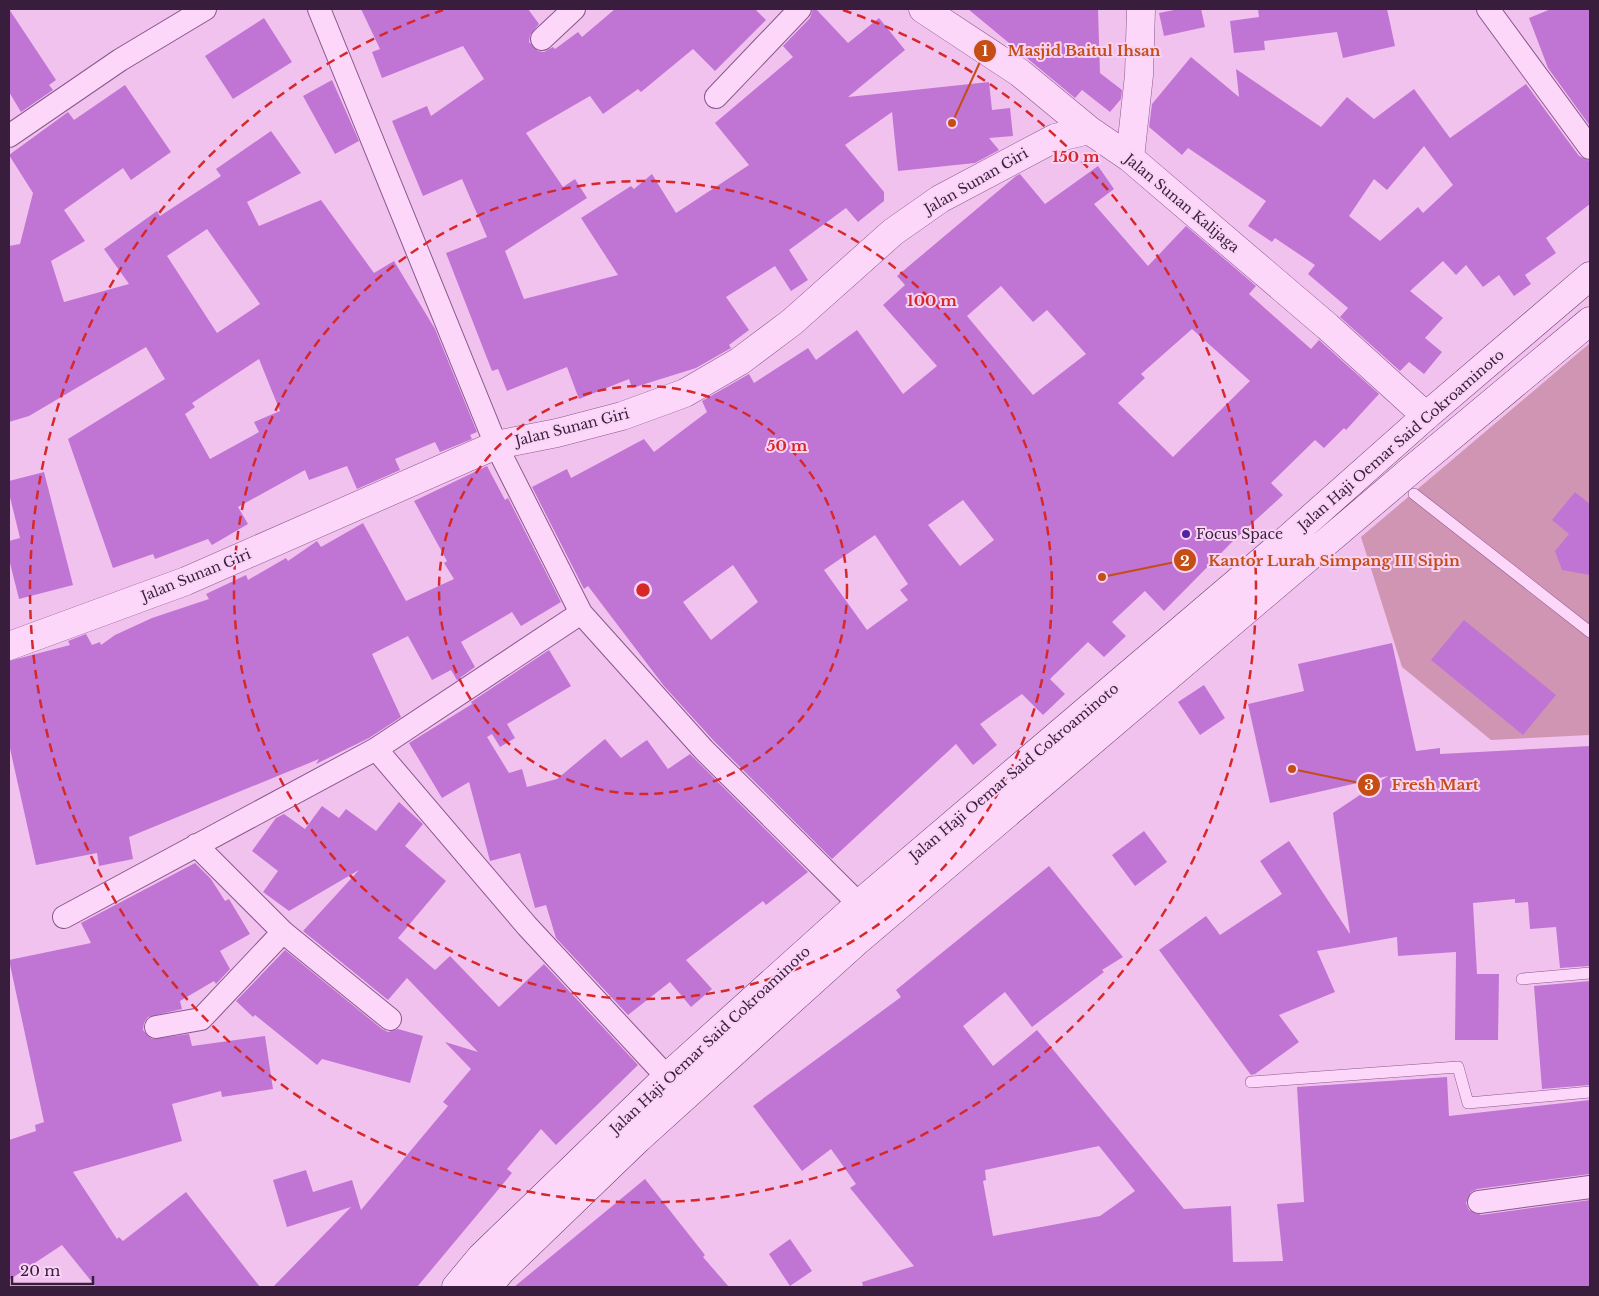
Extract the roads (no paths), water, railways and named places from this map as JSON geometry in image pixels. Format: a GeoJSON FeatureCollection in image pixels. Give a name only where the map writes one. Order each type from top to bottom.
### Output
{"type":"FeatureCollection","features":[{"type":"Feature","properties":{"kind":"main road","name":"Jalan Sunan Kalijaga"},"geometry":{"type":"LineString","coordinates":[[923,9],[1020,73],[1089,130],[1130,158],[1328,327],[1426,416]]}},
{"type":"Feature","properties":{"kind":"main road"},"geometry":{"type":"LineString","coordinates":[[1130,158],[1139,76],[1141,9]]}},
{"type":"Feature","properties":{"kind":"main road","name":"Jalan Sunan Giri"},"geometry":{"type":"LineString","coordinates":[[9,646],[186,581],[496,445],[557,434],[622,416],[685,393],[740,362],[792,322],[894,232],[940,199],[1055,138],[1089,130]]}},
{"type":"Feature","properties":{"kind":"main road","name":"Jalan Haji Oemar Said Cokroaminoto"},"geometry":{"type":"LineString","coordinates":[[456,1287],[481,1257],[667,1077],[859,904],[1283,543],[1426,416],[1590,276]]}},
{"type":"Feature","properties":{"kind":"main road","name":"Jalan Haji Oemar Said Cokroaminoto"},"geometry":{"type":"LineString","coordinates":[[488,1287],[502,1271],[638,1139],[856,942],[1410,470],[1590,321]]}},
{"type":"Feature","properties":{"kind":"street"},"geometry":{"type":"LineString","coordinates":[[9,136],[120,60],[205,9]]}},
{"type":"Feature","properties":{"kind":"street"},"geometry":{"type":"LineString","coordinates":[[319,9],[496,445],[581,613],[704,750],[859,904]]}},
{"type":"Feature","properties":{"kind":"street"},"geometry":{"type":"LineString","coordinates":[[542,39],[574,9]]}},
{"type":"Feature","properties":{"kind":"street"},"geometry":{"type":"LineString","coordinates":[[716,97],[800,9]]}},
{"type":"Feature","properties":{"kind":"street"},"geometry":{"type":"LineString","coordinates":[[1488,9],[1590,148]]}},
{"type":"Feature","properties":{"kind":"street"},"geometry":{"type":"LineString","coordinates":[[64,918],[376,749],[581,613]]}},
{"type":"Feature","properties":{"kind":"street"},"geometry":{"type":"LineString","coordinates":[[376,749],[526,926],[667,1077]]}},
{"type":"Feature","properties":{"kind":"street"},"geometry":{"type":"LineString","coordinates":[[196,845],[283,932],[390,1019]]}},
{"type":"Feature","properties":{"kind":"street"},"geometry":{"type":"LineString","coordinates":[[156,1027],[201,1019],[283,932]]}},
{"type":"Feature","properties":{"kind":"street"},"geometry":{"type":"LineString","coordinates":[[1479,1202],[1590,1187]]}},
{"type":"Feature","properties":{"kind":"lane"},"geometry":{"type":"LineString","coordinates":[[1414,494],[1590,632]]}},
{"type":"Feature","properties":{"kind":"lane"},"geometry":{"type":"LineString","coordinates":[[1522,979],[1590,973]]}},
{"type":"Feature","properties":{"kind":"lane"},"geometry":{"type":"LineString","coordinates":[[1251,1082],[1458,1067],[1468,1102],[1590,1092]]}},
{"type":"Feature","properties":{"kind":"place","name":"Masjid Baitul Ihsan"},"geometry":{"type":"Point","coordinates":[952,123]}},
{"type":"Feature","properties":{"kind":"place","name":"Focus Space"},"geometry":{"type":"Point","coordinates":[1186,534]}},
{"type":"Feature","properties":{"kind":"place","name":"Kantor Lurah Simpang III Sipin"},"geometry":{"type":"Point","coordinates":[1102,577]}},
{"type":"Feature","properties":{"kind":"place","name":"Fresh Mart"},"geometry":{"type":"Point","coordinates":[1292,769]}}]}
